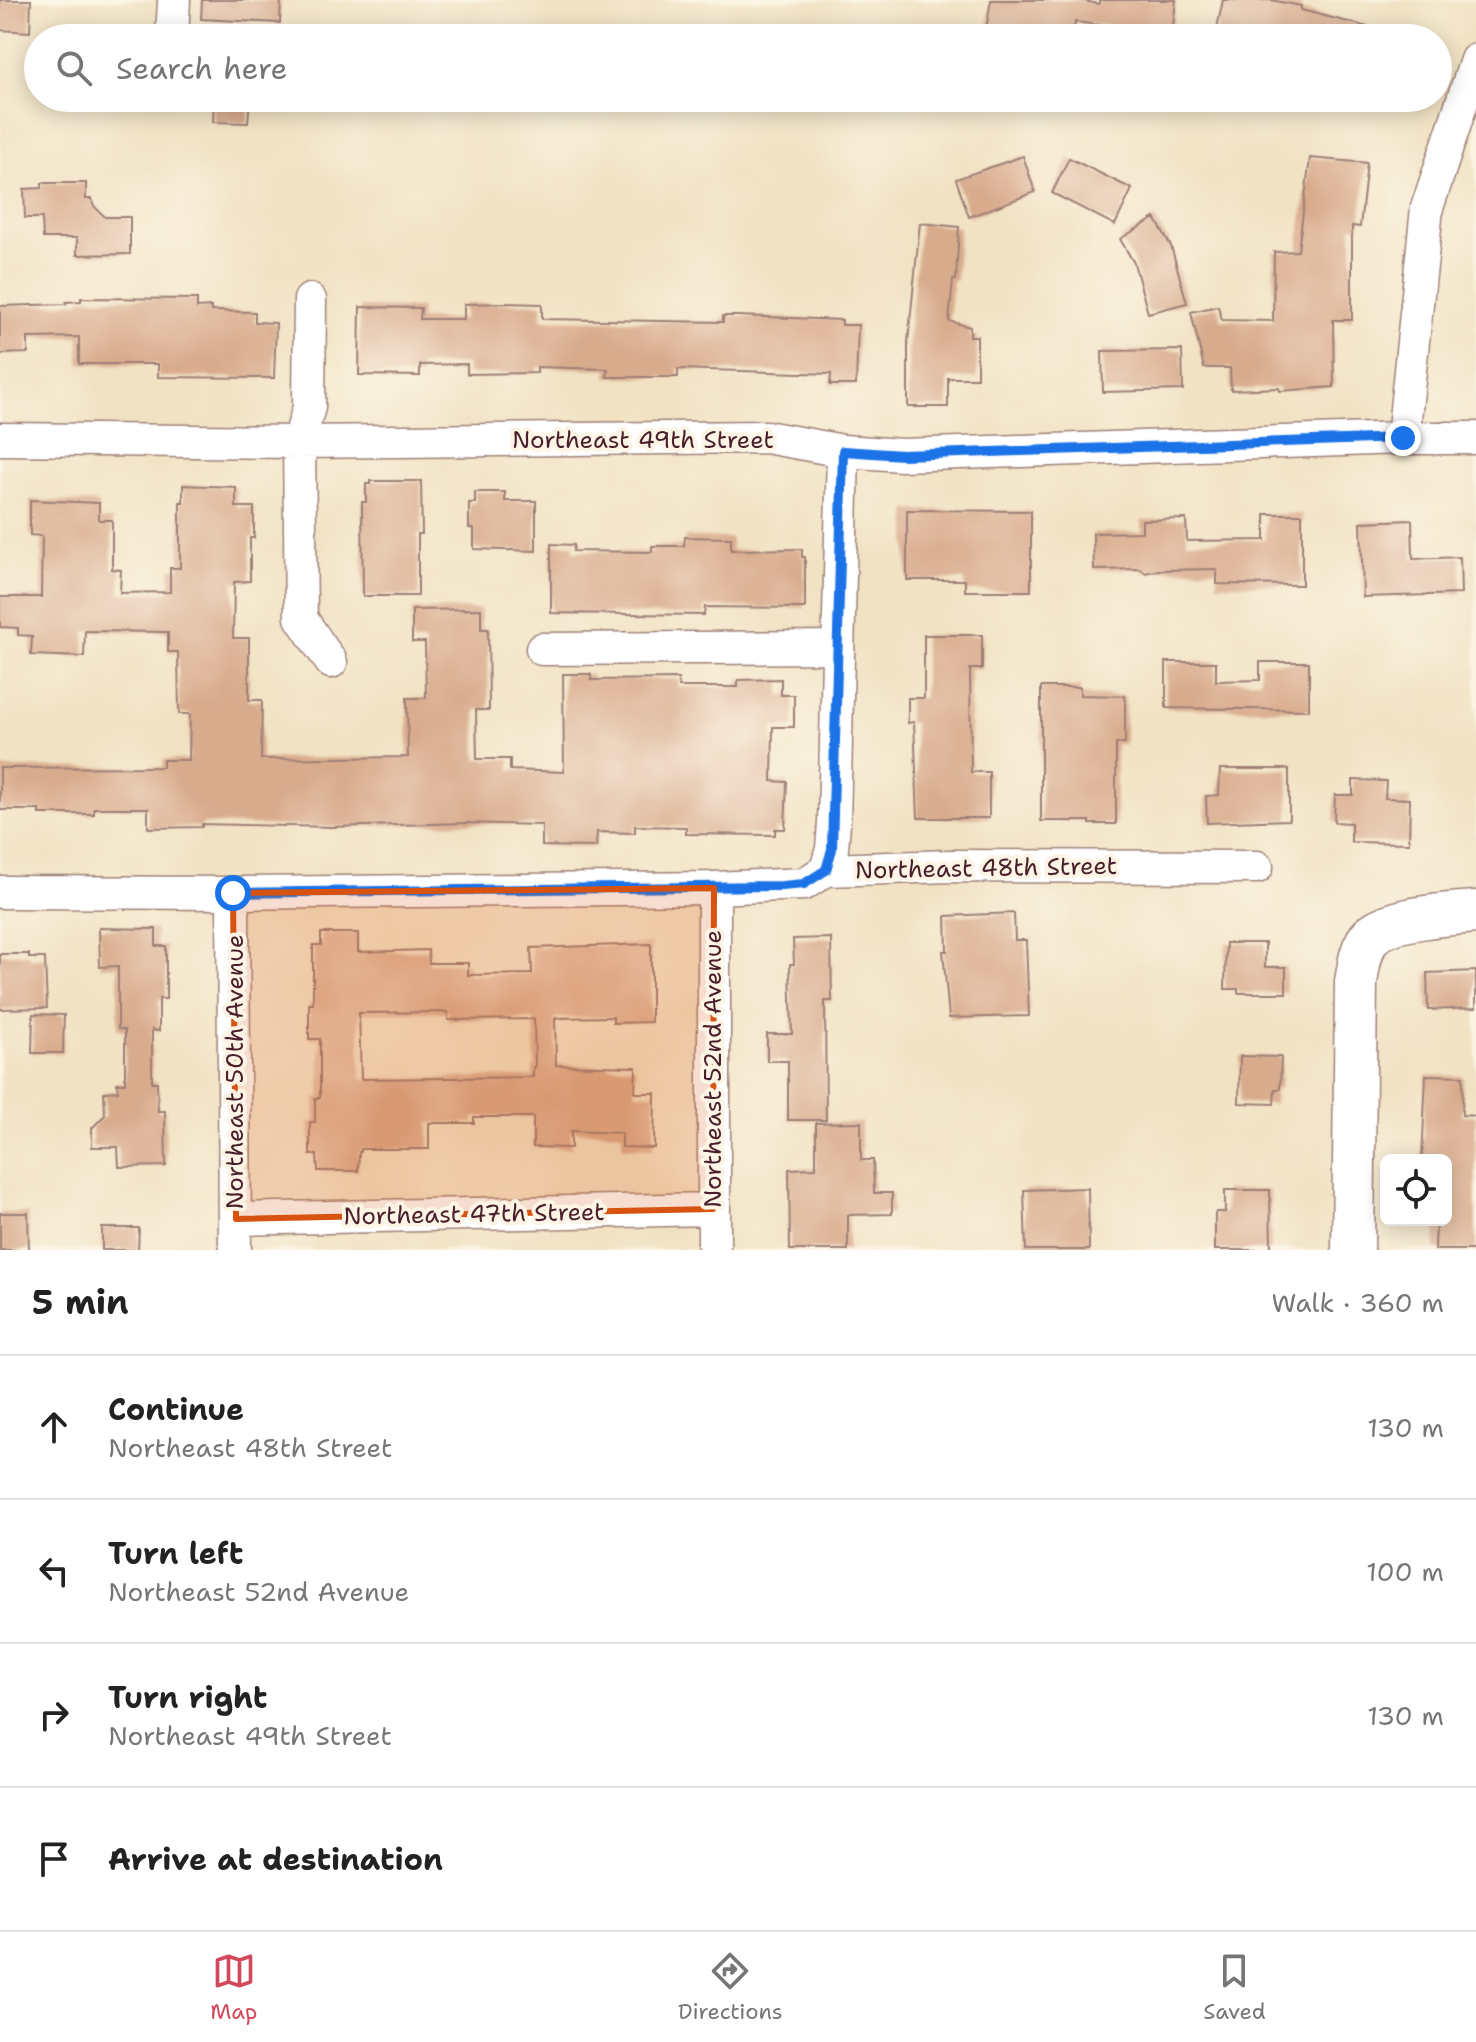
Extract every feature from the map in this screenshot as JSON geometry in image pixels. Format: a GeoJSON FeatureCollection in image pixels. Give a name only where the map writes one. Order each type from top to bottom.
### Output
{"type":"FeatureCollection","features":[{"type":"Feature","properties":{"kind":"street"},"geometry":{"type":"LineString","coordinates":[[173,24],[174,0]]}},
{"type":"Feature","properties":{"kind":"street"},"geometry":{"type":"LineString","coordinates":[[1403,438],[1427,208],[1476,60]]}},
{"type":"Feature","properties":{"kind":"street"},"geometry":{"type":"LineString","coordinates":[[310,300],[309,407],[299,442],[301,618],[331,662]]}},
{"type":"Feature","properties":{"kind":"street","name":"Northeast 49th Street"},"geometry":{"type":"LineString","coordinates":[[0,439],[299,442],[766,437],[843,451],[902,455],[1476,438]]}},
{"type":"Feature","properties":{"kind":"street"},"geometry":{"type":"LineString","coordinates":[[826,870],[834,823],[843,451]]}},
{"type":"Feature","properties":{"kind":"street"},"geometry":{"type":"LineString","coordinates":[[542,649],[838,647]]}},
{"type":"Feature","properties":{"kind":"street","name":"Northeast 48th Street"},"geometry":{"type":"LineString","coordinates":[[0,892],[714,888],[804,884],[826,870],[951,866],[1257,867]]}},
{"type":"Feature","properties":{"kind":"street","name":"Northeast 52nd Avenue"},"geometry":{"type":"LineString","coordinates":[[714,888],[714,1250]]}},
{"type":"Feature","properties":{"kind":"street","name":"Northeast 50th Avenue"},"geometry":{"type":"LineString","coordinates":[[233,893],[235,1234]]}},
{"type":"Feature","properties":{"kind":"street"},"geometry":{"type":"LineString","coordinates":[[1353,1250],[1356,982],[1361,955],[1373,934],[1401,922],[1476,912]]}},
{"type":"Feature","properties":{"kind":"street","name":"Northeast 47th Street"},"geometry":{"type":"LineString","coordinates":[[235,1234],[713,1209]]}},
{"type":"Feature","properties":{"kind":"highlighted area"},"geometry":{"type":"Polygon","coordinates":[[[714,888],[713,1209],[236,1219],[233,893],[714,888]]]}},
{"type":"Feature","properties":{"kind":"building"},"geometry":{"type":"Polygon","coordinates":[[[0,0],[31,0],[30,24],[24,24],[24,32],[0,30],[0,0]]]}},
{"type":"Feature","properties":{"kind":"building"},"geometry":{"type":"Polygon","coordinates":[[[202,0],[281,0],[280,23],[201,19],[202,0]]]}},
{"type":"Feature","properties":{"kind":"building"},"geometry":{"type":"Polygon","coordinates":[[[991,0],[1079,0],[1099,4],[1099,0],[1176,0],[1173,24],[987,24],[991,0]]]}},
{"type":"Feature","properties":{"kind":"building"},"geometry":{"type":"Polygon","coordinates":[[[1223,0],[1271,0],[1356,24],[1218,24],[1223,0]]]}},
{"type":"Feature","properties":{"kind":"building"},"geometry":{"type":"Polygon","coordinates":[[[213,112],[249,112],[248,123],[213,122],[213,112]]]}},
{"type":"Feature","properties":{"kind":"building"},"geometry":{"type":"Polygon","coordinates":[[[1023,156],[1035,192],[969,217],[956,179],[1023,156]]]}},
{"type":"Feature","properties":{"kind":"building"},"geometry":{"type":"Polygon","coordinates":[[[1069,158],[1132,189],[1115,225],[1052,193],[1069,158]]]}},
{"type":"Feature","properties":{"kind":"building"},"geometry":{"type":"Polygon","coordinates":[[[1310,158],[1367,163],[1360,227],[1352,226],[1352,320],[1333,320],[1334,387],[1280,391],[1279,388],[1231,390],[1230,368],[1204,368],[1191,312],[1218,306],[1222,320],[1273,321],[1274,252],[1298,251],[1310,158]]]}},
{"type":"Feature","properties":{"kind":"building"},"geometry":{"type":"Polygon","coordinates":[[[42,183],[86,183],[86,199],[92,199],[93,205],[105,217],[130,217],[130,254],[77,255],[77,238],[43,238],[42,218],[25,218],[24,189],[42,188],[42,183]]]}},
{"type":"Feature","properties":{"kind":"building"},"geometry":{"type":"Polygon","coordinates":[[[1155,218],[1171,246],[1187,303],[1148,313],[1134,263],[1120,239],[1155,218]]]}},
{"type":"Feature","properties":{"kind":"building"},"geometry":{"type":"Polygon","coordinates":[[[920,223],[959,227],[956,280],[953,280],[949,321],[970,327],[970,336],[977,336],[977,378],[948,378],[948,407],[908,407],[908,342],[920,223]]]}},
{"type":"Feature","properties":{"kind":"building"},"geometry":{"type":"Polygon","coordinates":[[[81,298],[197,299],[197,308],[255,312],[255,322],[276,323],[274,378],[158,377],[158,364],[79,364],[79,337],[28,338],[28,353],[0,354],[0,306],[66,304],[81,301],[81,298]]]}},
{"type":"Feature","properties":{"kind":"building"},"geometry":{"type":"Polygon","coordinates":[[[464,304],[542,304],[542,319],[723,322],[723,316],[737,316],[842,320],[842,325],[858,325],[856,385],[830,385],[831,374],[678,369],[678,377],[607,377],[608,369],[537,367],[537,373],[467,374],[467,364],[420,365],[420,376],[359,375],[360,307],[421,308],[420,319],[464,319],[464,304]]]}},
{"type":"Feature","properties":{"kind":"building"},"geometry":{"type":"Polygon","coordinates":[[[1182,350],[1183,390],[1103,392],[1102,351],[1182,350]]]}},
{"type":"Feature","properties":{"kind":"building"},"geometry":{"type":"Polygon","coordinates":[[[370,481],[421,481],[418,596],[363,596],[362,502],[366,502],[366,484],[370,481]]]}},
{"type":"Feature","properties":{"kind":"building"},"geometry":{"type":"Polygon","coordinates":[[[183,485],[236,487],[236,507],[254,507],[250,581],[234,582],[233,638],[249,638],[249,700],[262,700],[261,759],[408,757],[407,698],[426,698],[425,642],[412,642],[412,610],[481,609],[481,629],[488,629],[489,710],[476,710],[477,759],[510,759],[510,770],[564,772],[563,674],[591,674],[591,680],[678,679],[679,687],[738,687],[738,680],[781,679],[781,695],[794,695],[794,727],[773,727],[772,781],[787,782],[785,829],[775,829],[775,835],[686,834],[686,827],[635,826],[635,833],[597,832],[596,847],[542,846],[542,825],[465,823],[332,827],[202,824],[202,827],[148,828],[148,808],[94,808],[94,814],[0,810],[0,768],[163,767],[163,760],[189,760],[190,714],[179,714],[178,652],[168,652],[168,632],[85,631],[84,657],[31,655],[32,636],[18,635],[18,628],[0,627],[0,597],[41,597],[42,536],[30,535],[30,500],[99,503],[99,520],[112,520],[112,569],[121,570],[120,593],[170,592],[170,568],[180,568],[183,485]]]}},
{"type":"Feature","properties":{"kind":"building"},"geometry":{"type":"Polygon","coordinates":[[[475,492],[505,492],[505,501],[536,501],[536,551],[474,549],[474,529],[469,528],[469,503],[475,503],[475,492]]]}},
{"type":"Feature","properties":{"kind":"building"},"geometry":{"type":"Polygon","coordinates":[[[907,510],[1031,511],[1031,591],[965,591],[965,580],[907,580],[907,510]]]}},
{"type":"Feature","properties":{"kind":"building"},"geometry":{"type":"Polygon","coordinates":[[[1265,514],[1302,514],[1302,585],[1217,584],[1217,569],[1145,573],[1140,569],[1094,570],[1093,533],[1142,532],[1142,520],[1186,519],[1187,541],[1265,540],[1265,514]]]}},
{"type":"Feature","properties":{"kind":"building"},"geometry":{"type":"Polygon","coordinates":[[[1412,520],[1413,559],[1460,557],[1461,594],[1363,597],[1361,522],[1412,520]]]}},
{"type":"Feature","properties":{"kind":"building"},"geometry":{"type":"Polygon","coordinates":[[[685,537],[731,538],[731,550],[802,549],[802,557],[805,557],[805,608],[705,607],[704,615],[551,613],[551,544],[574,545],[573,551],[652,552],[652,546],[684,546],[685,537]]]}},
{"type":"Feature","properties":{"kind":"building"},"geometry":{"type":"Polygon","coordinates":[[[924,635],[982,635],[982,669],[970,669],[971,772],[989,772],[989,818],[918,818],[914,722],[908,723],[908,698],[924,698],[924,635]]]}},
{"type":"Feature","properties":{"kind":"building"},"geometry":{"type":"Polygon","coordinates":[[[1166,662],[1216,662],[1216,681],[1260,680],[1260,662],[1309,662],[1309,710],[1166,708],[1166,662]]]}},
{"type":"Feature","properties":{"kind":"building"},"geometry":{"type":"Polygon","coordinates":[[[1041,687],[1080,687],[1080,695],[1125,696],[1125,744],[1116,744],[1116,824],[1041,821],[1041,687]]]}},
{"type":"Feature","properties":{"kind":"building"},"geometry":{"type":"Polygon","coordinates":[[[1220,769],[1289,769],[1289,820],[1207,823],[1206,796],[1219,795],[1220,769]]]}},
{"type":"Feature","properties":{"kind":"building"},"geometry":{"type":"Polygon","coordinates":[[[1353,780],[1386,781],[1385,798],[1410,799],[1409,843],[1351,842],[1351,823],[1334,822],[1335,795],[1353,795],[1353,780]]]}},
{"type":"Feature","properties":{"kind":"building"},"geometry":{"type":"Polygon","coordinates":[[[1014,913],[1015,940],[1026,940],[1029,1016],[949,1018],[943,951],[947,951],[946,916],[1014,913]]]}},
{"type":"Feature","properties":{"kind":"building"},"geometry":{"type":"Polygon","coordinates":[[[99,928],[156,929],[156,946],[166,946],[166,999],[159,999],[159,1031],[152,1030],[152,1082],[157,1082],[158,1111],[165,1111],[166,1166],[119,1167],[118,1147],[92,1147],[92,1128],[105,1115],[104,1092],[118,1091],[117,1083],[125,1083],[125,1030],[118,1029],[118,966],[100,967],[99,928]]]}},
{"type":"Feature","properties":{"kind":"building"},"geometry":{"type":"Polygon","coordinates":[[[321,933],[358,933],[358,952],[428,950],[429,963],[468,963],[468,975],[532,974],[531,948],[651,944],[651,1022],[613,1023],[613,1017],[555,1018],[556,1065],[636,1067],[635,1093],[655,1093],[654,1148],[622,1147],[622,1133],[571,1131],[571,1148],[533,1147],[533,1117],[474,1117],[474,1123],[429,1123],[429,1149],[361,1149],[358,1171],[318,1171],[317,1155],[310,1155],[310,1122],[315,1122],[315,1098],[320,1098],[320,1039],[309,1039],[309,1004],[313,1004],[313,945],[321,945],[321,933]],[[448,1012],[359,1013],[361,1079],[533,1077],[534,1019],[448,1020],[448,1012]]]}},
{"type":"Feature","properties":{"kind":"building"},"geometry":{"type":"Polygon","coordinates":[[[831,938],[832,1001],[825,1001],[826,1120],[788,1120],[788,1061],[767,1061],[767,1034],[792,1034],[790,964],[794,964],[793,939],[831,938]]]}},
{"type":"Feature","properties":{"kind":"building"},"geometry":{"type":"Polygon","coordinates":[[[1226,943],[1265,943],[1265,967],[1286,967],[1286,993],[1238,993],[1238,989],[1225,989],[1226,943]]]}},
{"type":"Feature","properties":{"kind":"building"},"geometry":{"type":"Polygon","coordinates":[[[0,954],[29,954],[29,958],[45,958],[47,1008],[0,1009],[0,954]]]}},
{"type":"Feature","properties":{"kind":"building"},"geometry":{"type":"Polygon","coordinates":[[[1476,971],[1476,1008],[1428,1010],[1427,973],[1476,971]]]}},
{"type":"Feature","properties":{"kind":"building"},"geometry":{"type":"Polygon","coordinates":[[[33,1014],[64,1015],[63,1053],[32,1053],[33,1014]]]}},
{"type":"Feature","properties":{"kind":"building"},"geometry":{"type":"Polygon","coordinates":[[[1240,1056],[1281,1057],[1280,1089],[1275,1089],[1274,1104],[1239,1103],[1240,1056]]]}},
{"type":"Feature","properties":{"kind":"building"},"geometry":{"type":"Polygon","coordinates":[[[1426,1075],[1463,1076],[1462,1115],[1476,1116],[1476,1250],[1435,1250],[1436,1226],[1452,1226],[1452,1154],[1422,1154],[1426,1075]]]}},
{"type":"Feature","properties":{"kind":"building"},"geometry":{"type":"Polygon","coordinates":[[[861,1122],[861,1160],[873,1160],[874,1193],[892,1193],[892,1214],[848,1215],[848,1250],[790,1250],[789,1169],[816,1168],[816,1123],[861,1122]]]}},
{"type":"Feature","properties":{"kind":"building"},"geometry":{"type":"Polygon","coordinates":[[[1088,1188],[1089,1250],[1026,1250],[1024,1190],[1088,1188]]]}},
{"type":"Feature","properties":{"kind":"building"},"geometry":{"type":"Polygon","coordinates":[[[1225,1190],[1270,1190],[1271,1250],[1215,1250],[1215,1215],[1216,1212],[1225,1212],[1225,1190]]]}},
{"type":"Feature","properties":{"kind":"building"},"geometry":{"type":"Polygon","coordinates":[[[0,1213],[28,1213],[29,1250],[0,1250],[0,1213]]]}},
{"type":"Feature","properties":{"kind":"building"},"geometry":{"type":"Polygon","coordinates":[[[102,1228],[139,1228],[138,1250],[102,1250],[102,1228]]]}},
{"type":"Feature","properties":{"kind":"route"},"geometry":{"type":"LineString","coordinates":[[233,893],[714,888],[804,884],[826,870],[832,849],[843,451],[902,455],[1403,438]]}}]}
